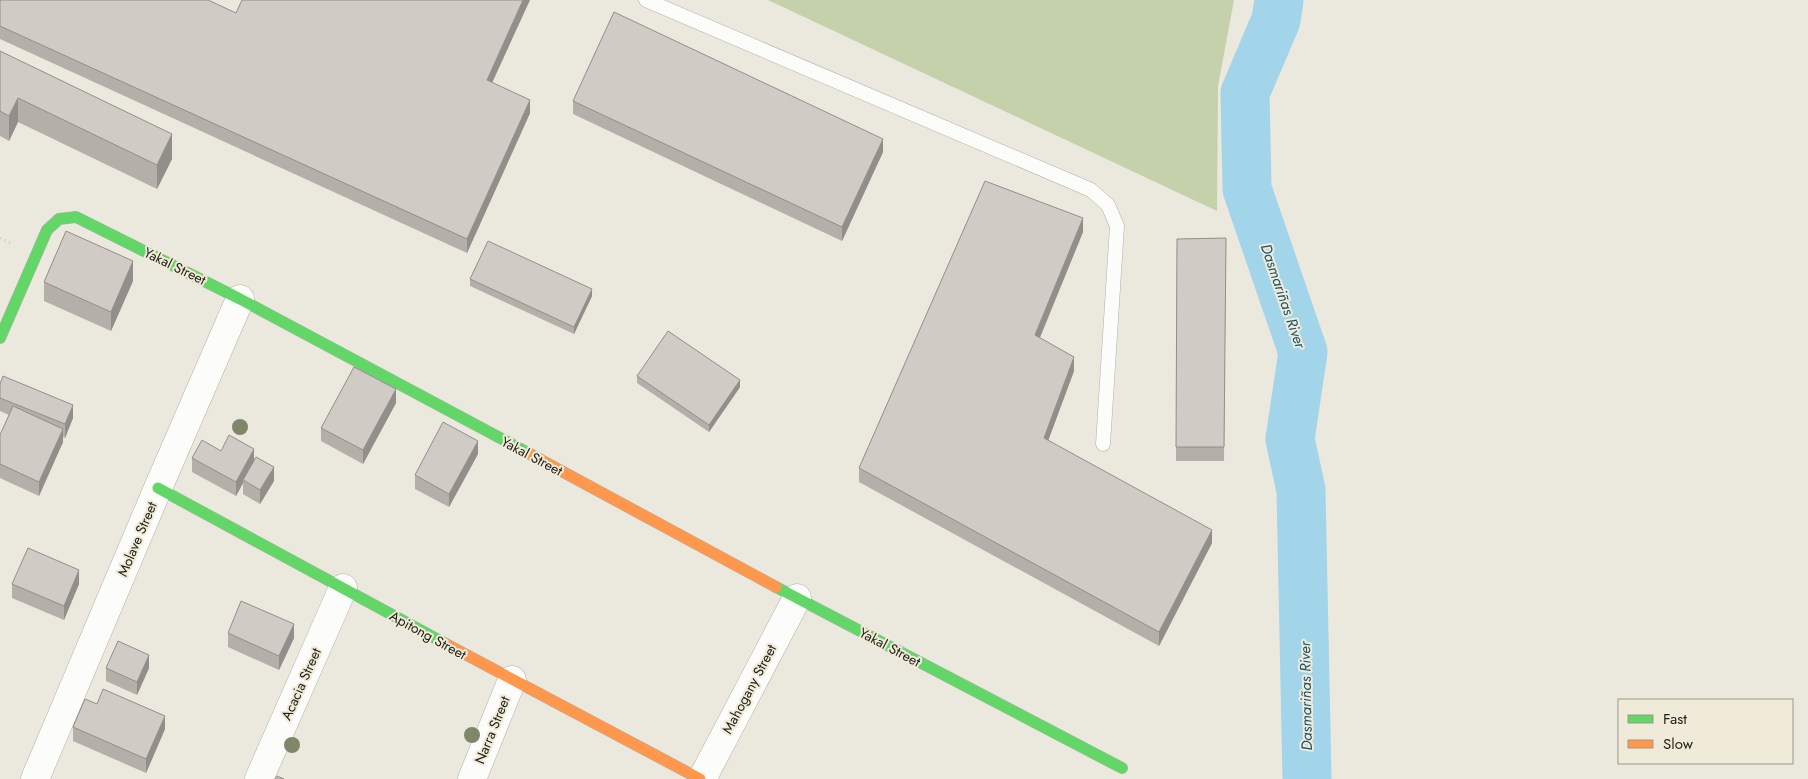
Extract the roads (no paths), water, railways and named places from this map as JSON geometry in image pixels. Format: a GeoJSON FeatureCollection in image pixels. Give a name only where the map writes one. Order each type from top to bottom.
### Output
{"type":"FeatureCollection","features":[{"type":"Feature","properties":{"kind":"street","name":"Yakal Street"},"geometry":{"type":"LineString","coordinates":[[0,338],[46,230],[59,218],[76,217],[240,299],[797,598],[1122,768]]}},
{"type":"Feature","properties":{"kind":"street","name":"Molave Street"},"geometry":{"type":"LineString","coordinates":[[35,779],[240,299]]}},
{"type":"Feature","properties":{"kind":"street","name":"Apitong Street"},"geometry":{"type":"LineString","coordinates":[[158,488],[512,680],[701,779]]}},
{"type":"Feature","properties":{"kind":"street","name":"Acacia Street"},"geometry":{"type":"LineString","coordinates":[[259,779],[343,588]]}},
{"type":"Feature","properties":{"kind":"street","name":"Mahogany Street"},"geometry":{"type":"LineString","coordinates":[[701,779],[797,598]]}},
{"type":"Feature","properties":{"kind":"street","name":"Narra Street"},"geometry":{"type":"LineString","coordinates":[[472,779],[512,680]]}},
{"type":"Feature","properties":{"kind":"lane"},"geometry":{"type":"LineString","coordinates":[[646,0],[1091,190],[1108,205],[1117,226],[1103,444]]}},
{"type":"Feature","properties":{"kind":"waterway","name":"Dasmariñas River"},"geometry":{"type":"LineString","coordinates":[[1279,0],[1276,20],[1245,93],[1247,189],[1303,352],[1290,439],[1301,490],[1307,779]]}}]}
